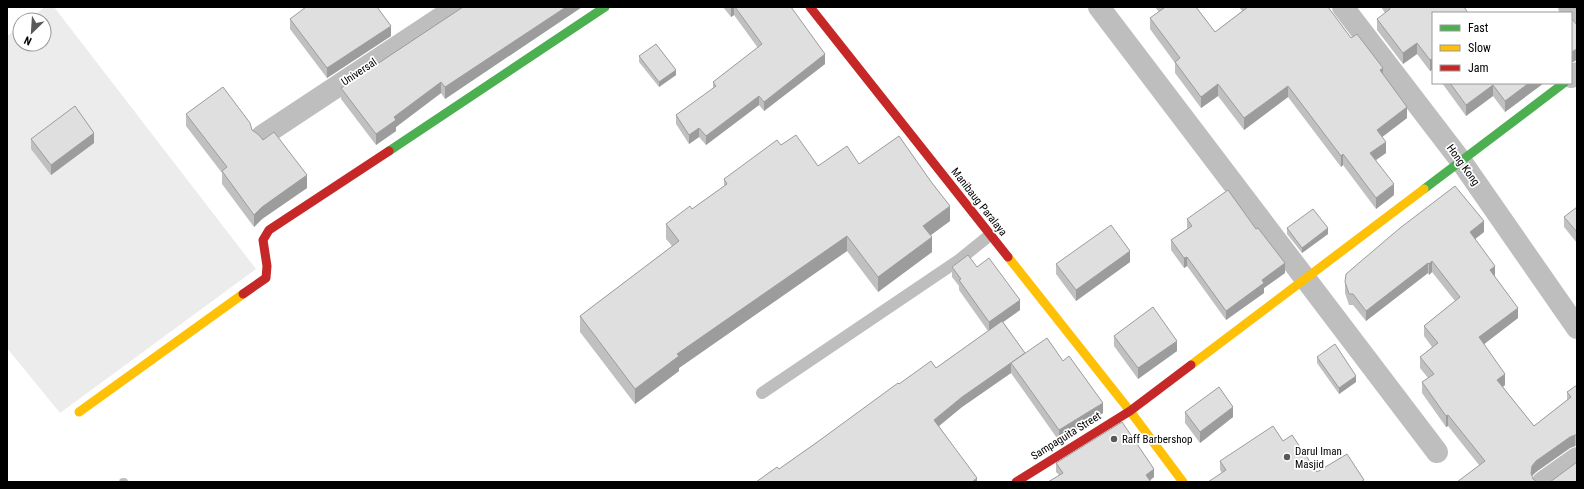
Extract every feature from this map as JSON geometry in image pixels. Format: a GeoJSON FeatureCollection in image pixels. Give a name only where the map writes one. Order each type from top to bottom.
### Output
{"type":"FeatureCollection","features":[{"type":"Feature","properties":{"kind":"street","name":"Universal"},"geometry":{"type":"LineString","coordinates":[[262,136],[457,7]]}},
{"type":"Feature","properties":{"kind":"street"},"geometry":{"type":"LineString","coordinates":[[79,412],[266,278],[267,266],[263,240],[268,230],[307,206],[605,7]]}},
{"type":"Feature","properties":{"kind":"street","name":"Manibaug Paralaya"},"geometry":{"type":"LineString","coordinates":[[810,7],[1130,411],[1183,482]]}},
{"type":"Feature","properties":{"kind":"street"},"geometry":{"type":"LineString","coordinates":[[1099,7],[1437,452]]}},
{"type":"Feature","properties":{"kind":"street","name":"Hong Kong"},"geometry":{"type":"LineString","coordinates":[[1343,7],[1461,161],[1577,328]]}},
{"type":"Feature","properties":{"kind":"street"},"geometry":{"type":"LineString","coordinates":[[1569,7],[1577,17]]}},
{"type":"Feature","properties":{"kind":"street","name":"Sampaguita Street"},"geometry":{"type":"LineString","coordinates":[[1016,482],[1130,411],[1563,84]]}},
{"type":"Feature","properties":{"kind":"street"},"geometry":{"type":"LineString","coordinates":[[1543,482],[1577,458]]}},
{"type":"Feature","properties":{"kind":"lane"},"geometry":{"type":"LineString","coordinates":[[762,393],[959,260],[990,235]]}},
{"type":"Feature","properties":{"kind":"shaded area"},"geometry":{"type":"Polygon","coordinates":[[[45,7],[54,7],[256,269],[60,413],[7,348],[7,36],[12,32],[12,52],[52,52],[52,12],[38,12],[45,7]]]}},
{"type":"Feature","properties":{"kind":"building"},"geometry":{"type":"Polygon","coordinates":[[[306,7],[377,7],[391,26],[327,68],[290,19],[306,7]]]}},
{"type":"Feature","properties":{"kind":"building"},"geometry":{"type":"Polygon","coordinates":[[[463,7],[566,7],[445,87],[441,82],[394,117],[396,120],[376,134],[341,88],[463,7]]]}},
{"type":"Feature","properties":{"kind":"building"},"geometry":{"type":"Polygon","coordinates":[[[735,7],[791,7],[825,54],[764,102],[759,96],[706,136],[699,128],[689,135],[676,115],[716,86],[713,82],[762,44],[735,7]]]}},
{"type":"Feature","properties":{"kind":"building"},"geometry":{"type":"Polygon","coordinates":[[[1163,7],[1196,7],[1215,32],[1248,7],[1328,7],[1351,38],[1357,34],[1383,68],[1380,70],[1407,107],[1377,130],[1386,142],[1370,153],[1394,184],[1376,198],[1343,154],[1341,156],[1288,86],[1244,118],[1218,84],[1201,97],[1175,62],[1180,58],[1150,18],[1164,8],[1163,7]]]}},
{"type":"Feature","properties":{"kind":"building"},"geometry":{"type":"Polygon","coordinates":[[[1389,7],[1464,7],[1467,12],[1432,12],[1432,59],[1430,60],[1417,43],[1403,53],[1377,19],[1390,9],[1389,7]]]}},
{"type":"Feature","properties":{"kind":"building"},"geometry":{"type":"Polygon","coordinates":[[[1572,19],[1577,25],[1577,49],[1572,52],[1572,19]]]}},
{"type":"Feature","properties":{"kind":"building"},"geometry":{"type":"Polygon","coordinates":[[[656,44],[676,70],[659,82],[639,56],[656,44]]]}},
{"type":"Feature","properties":{"kind":"building"},"geometry":{"type":"Polygon","coordinates":[[[1451,84],[1528,84],[1505,101],[1493,85],[1466,105],[1451,84]]]}},
{"type":"Feature","properties":{"kind":"building"},"geometry":{"type":"Polygon","coordinates":[[[223,87],[250,123],[252,130],[263,140],[274,132],[307,175],[262,207],[254,215],[222,171],[227,167],[186,114],[223,87]]]}},
{"type":"Feature","properties":{"kind":"building"},"geometry":{"type":"Polygon","coordinates":[[[75,106],[94,133],[51,165],[31,139],[75,106]]]}},
{"type":"Feature","properties":{"kind":"building"},"geometry":{"type":"Polygon","coordinates":[[[796,135],[818,166],[847,146],[859,164],[899,136],[950,206],[923,226],[932,237],[878,277],[847,236],[677,354],[679,356],[635,389],[580,316],[679,241],[666,224],[690,206],[692,209],[727,184],[724,179],[777,140],[781,145],[796,135]]]}},
{"type":"Feature","properties":{"kind":"building"},"geometry":{"type":"Polygon","coordinates":[[[1455,186],[1484,221],[1470,232],[1495,266],[1490,270],[1518,308],[1479,337],[1505,374],[1497,380],[1534,426],[1571,397],[1567,392],[1577,385],[1577,435],[1570,437],[1536,461],[1532,466],[1531,473],[1533,479],[1537,482],[1457,482],[1485,461],[1448,415],[1446,416],[1422,382],[1434,374],[1420,357],[1438,343],[1424,326],[1460,297],[1432,261],[1366,311],[1353,294],[1349,294],[1345,282],[1346,274],[1400,228],[1455,186]]]}},
{"type":"Feature","properties":{"kind":"building"},"geometry":{"type":"Polygon","coordinates":[[[1228,190],[1256,229],[1258,228],[1285,263],[1262,280],[1264,283],[1226,311],[1187,257],[1184,258],[1171,240],[1192,226],[1187,219],[1228,190]]]}},
{"type":"Feature","properties":{"kind":"building"},"geometry":{"type":"Polygon","coordinates":[[[1577,207],[1577,232],[1564,217],[1577,207]]]}},
{"type":"Feature","properties":{"kind":"building"},"geometry":{"type":"Polygon","coordinates":[[[1313,209],[1328,228],[1302,248],[1287,228],[1313,209]]]}},
{"type":"Feature","properties":{"kind":"building"},"geometry":{"type":"Polygon","coordinates":[[[1111,225],[1130,251],[1076,290],[1056,264],[1111,225]]]}},
{"type":"Feature","properties":{"kind":"building"},"geometry":{"type":"Polygon","coordinates":[[[968,255],[977,267],[989,258],[1020,300],[989,322],[959,280],[961,279],[952,267],[968,255]]]}},
{"type":"Feature","properties":{"kind":"building"},"geometry":{"type":"Polygon","coordinates":[[[1153,307],[1177,341],[1138,368],[1114,336],[1153,307]]]}},
{"type":"Feature","properties":{"kind":"building"},"geometry":{"type":"Polygon","coordinates":[[[1002,321],[1025,353],[962,397],[934,420],[977,478],[972,482],[756,482],[777,467],[779,469],[931,361],[936,368],[1002,321]]]}},
{"type":"Feature","properties":{"kind":"building"},"geometry":{"type":"Polygon","coordinates":[[[1047,338],[1063,361],[1069,356],[1103,403],[1059,430],[1011,363],[1047,338]]]}},
{"type":"Feature","properties":{"kind":"building"},"geometry":{"type":"Polygon","coordinates":[[[1335,344],[1356,376],[1339,388],[1317,357],[1335,344]]]}},
{"type":"Feature","properties":{"kind":"building"},"geometry":{"type":"Polygon","coordinates":[[[1219,387],[1233,407],[1200,432],[1185,412],[1219,387]]]}},
{"type":"Feature","properties":{"kind":"building"},"geometry":{"type":"Polygon","coordinates":[[[1122,422],[1154,469],[1146,475],[1151,482],[1048,482],[1063,473],[1056,463],[1122,422]]]}},
{"type":"Feature","properties":{"kind":"building"},"geometry":{"type":"Polygon","coordinates":[[[1273,426],[1283,441],[1292,435],[1317,472],[1347,454],[1364,480],[1361,482],[1208,482],[1226,470],[1220,461],[1273,426]]]}},
{"type":"Feature","properties":{"kind":"building"},"geometry":{"type":"Polygon","coordinates":[[[1577,462],[1577,482],[1550,482],[1577,462]]]}},
{"type":"Feature","properties":{"kind":"traffic: fast"},"geometry":{"type":"LineString","coordinates":[[389,151],[605,7]]}},
{"type":"Feature","properties":{"kind":"traffic: fast"},"geometry":{"type":"LineString","coordinates":[[1424,189],[1563,84]]}},
{"type":"Feature","properties":{"kind":"traffic: slow"},"geometry":{"type":"LineString","coordinates":[[1191,365],[1424,189]]}},
{"type":"Feature","properties":{"kind":"traffic: slow"},"geometry":{"type":"LineString","coordinates":[[1008,257],[1130,411],[1183,482]]}},
{"type":"Feature","properties":{"kind":"traffic: slow"},"geometry":{"type":"LineString","coordinates":[[79,412],[243,294]]}},
{"type":"Feature","properties":{"kind":"traffic: jam"},"geometry":{"type":"LineString","coordinates":[[810,7],[1008,257]]}},
{"type":"Feature","properties":{"kind":"traffic: jam"},"geometry":{"type":"LineString","coordinates":[[243,294],[266,278],[267,266],[263,240],[269,230],[389,151]]}},
{"type":"Feature","properties":{"kind":"traffic: jam"},"geometry":{"type":"LineString","coordinates":[[1016,482],[1130,411],[1191,365]]}},
{"type":"Feature","properties":{"kind":"place","name":"Raff Barbershop"},"geometry":{"type":"Point","coordinates":[1114,439]}},
{"type":"Feature","properties":{"kind":"place","name":"Darul Iman Masjid"},"geometry":{"type":"Point","coordinates":[1287,457]}}]}
